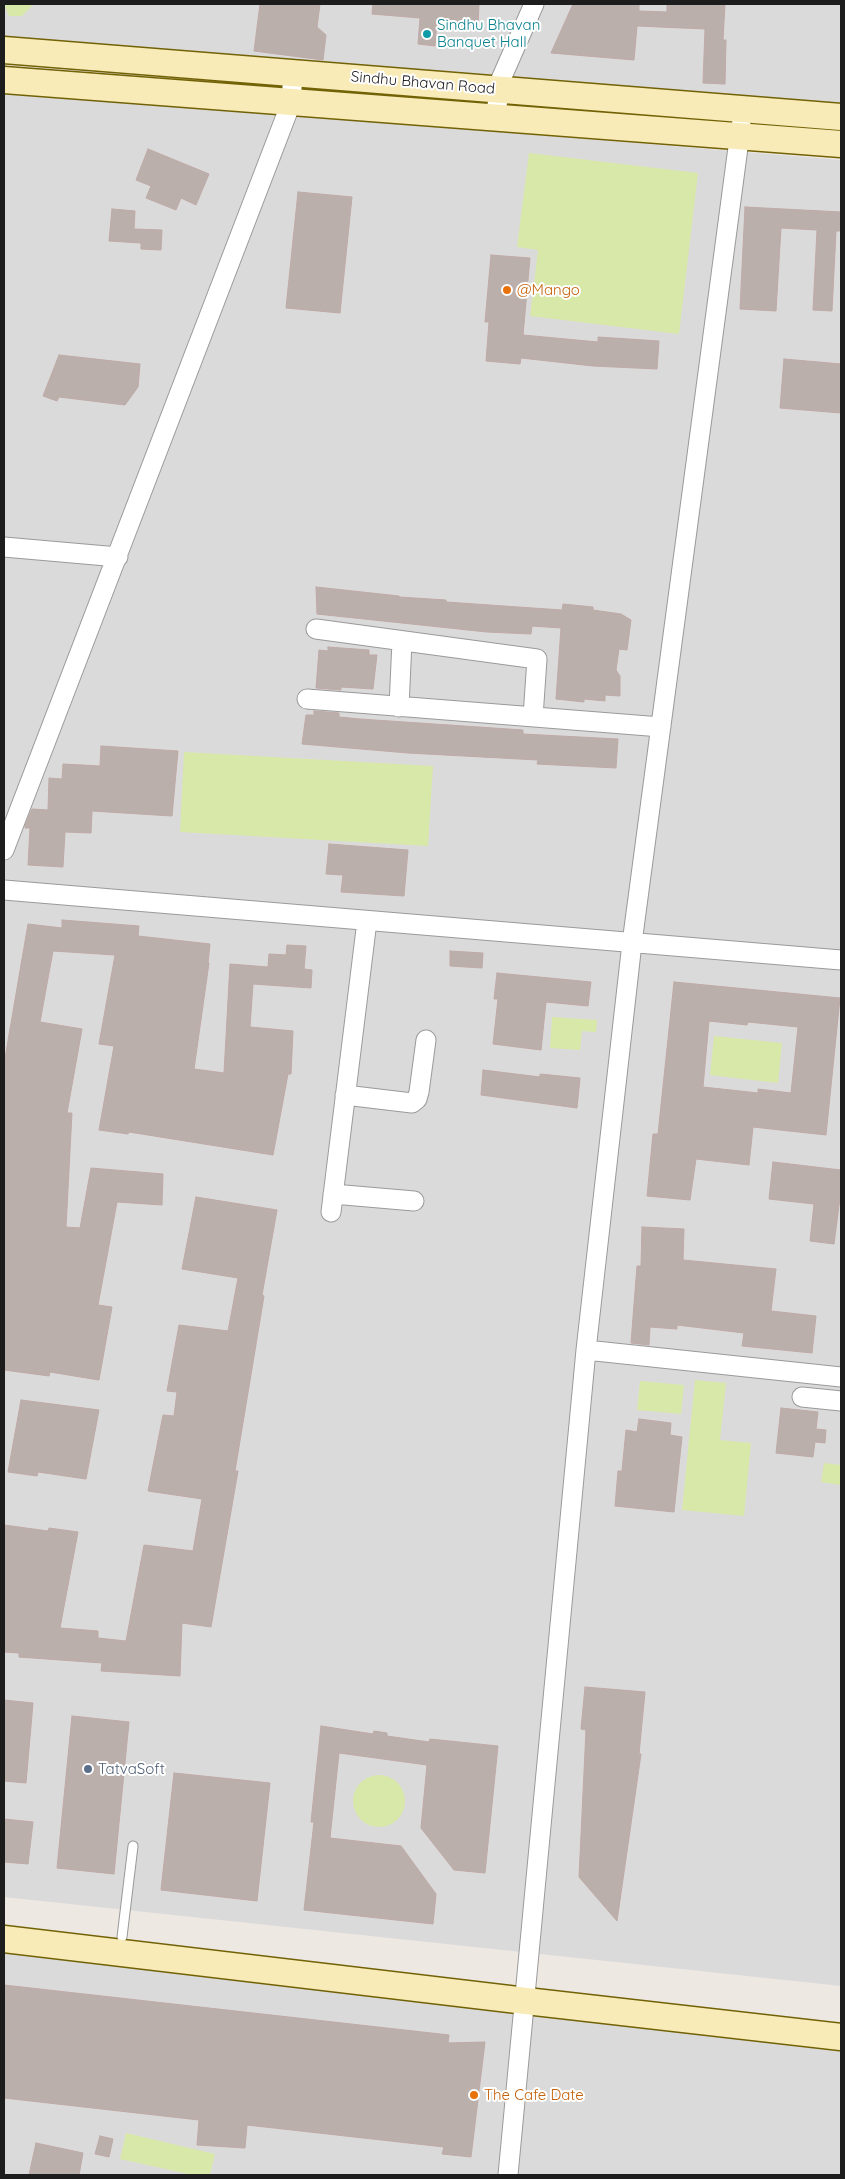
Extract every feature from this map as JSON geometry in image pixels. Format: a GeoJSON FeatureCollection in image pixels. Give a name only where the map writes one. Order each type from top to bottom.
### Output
{"type":"FeatureCollection","features":[{"type":"Feature","properties":{"kind":"main road","name":"Sindhu Bhavan Road"},"geometry":{"type":"LineString","coordinates":[[4,50],[841,117]]}},
{"type":"Feature","properties":{"kind":"main road","name":"Sindhu Bhavan Road"},"geometry":{"type":"LineString","coordinates":[[4,80],[841,144]]}},
{"type":"Feature","properties":{"kind":"main road"},"geometry":{"type":"LineString","coordinates":[[4,1923],[122,1937],[841,2036]]}},
{"type":"Feature","properties":{"kind":"main road"},"geometry":{"type":"LineString","coordinates":[[4,1939],[526,1993],[841,2019]]}},
{"type":"Feature","properties":{"kind":"street"},"geometry":{"type":"LineString","coordinates":[[496,119],[501,79],[534,4]]}},
{"type":"Feature","properties":{"kind":"street"},"geometry":{"type":"LineString","coordinates":[[4,850],[291,103],[293,73]]}},
{"type":"Feature","properties":{"kind":"street"},"geometry":{"type":"LineString","coordinates":[[508,2175],[586,1350],[632,943],[741,136],[742,109]]}},
{"type":"Feature","properties":{"kind":"street"},"geometry":{"type":"LineString","coordinates":[[4,547],[118,557]]}},
{"type":"Feature","properties":{"kind":"street"},"geometry":{"type":"LineString","coordinates":[[316,629],[536,659],[533,717]]}},
{"type":"Feature","properties":{"kind":"street"},"geometry":{"type":"LineString","coordinates":[[399,706],[402,641]]}},
{"type":"Feature","properties":{"kind":"street"},"geometry":{"type":"LineString","coordinates":[[307,699],[662,727]]}},
{"type":"Feature","properties":{"kind":"street"},"geometry":{"type":"LineString","coordinates":[[4,890],[841,960]]}},
{"type":"Feature","properties":{"kind":"street"},"geometry":{"type":"LineString","coordinates":[[368,921],[332,1203],[414,1201]]}},
{"type":"Feature","properties":{"kind":"street"},"geometry":{"type":"LineString","coordinates":[[345,1095],[412,1103],[417,1099],[419,1092],[426,1040]]}},
{"type":"Feature","properties":{"kind":"street"},"geometry":{"type":"LineString","coordinates":[[586,1350],[841,1376]]}},
{"type":"Feature","properties":{"kind":"street"},"geometry":{"type":"LineString","coordinates":[[802,1397],[841,1401]]}},
{"type":"Feature","properties":{"kind":"lane"},"geometry":{"type":"LineString","coordinates":[[122,1937],[133,1846]]}},
{"type":"Feature","properties":{"kind":"shaded area"},"geometry":{"type":"Polygon","coordinates":[[[4,4],[841,4],[841,107],[4,39],[4,4]]]}},
{"type":"Feature","properties":{"kind":"shaded area"},"geometry":{"type":"Polygon","coordinates":[[[4,91],[841,160],[841,1986],[4,1897],[4,91]]]}},
{"type":"Feature","properties":{"kind":"shaded area"},"geometry":{"type":"Polygon","coordinates":[[[4,1935],[841,2036],[841,2175],[4,2175],[4,1935]]]}},
{"type":"Feature","properties":{"kind":"green space"},"geometry":{"type":"Polygon","coordinates":[[[4,4],[34,4],[22,16],[9,16],[4,4]]]}},
{"type":"Feature","properties":{"kind":"green space"},"geometry":{"type":"Polygon","coordinates":[[[529,153],[698,173],[679,334],[530,316],[538,250],[517,247],[529,153]]]}},
{"type":"Feature","properties":{"kind":"green space"},"geometry":{"type":"Polygon","coordinates":[[[184,752],[433,766],[428,846],[180,832],[184,752]]]}},
{"type":"Feature","properties":{"kind":"green space"},"geometry":{"type":"Polygon","coordinates":[[[552,1017],[597,1020],[596,1032],[582,1031],[580,1050],[550,1048],[552,1017]]]}},
{"type":"Feature","properties":{"kind":"green space"},"geometry":{"type":"Polygon","coordinates":[[[714,1036],[782,1043],[778,1083],[710,1075],[714,1036]]]}},
{"type":"Feature","properties":{"kind":"green space"},"geometry":{"type":"Polygon","coordinates":[[[695,1380],[726,1383],[720,1440],[751,1443],[744,1516],[682,1510],[695,1380]]]}},
{"type":"Feature","properties":{"kind":"green space"},"geometry":{"type":"Polygon","coordinates":[[[640,1381],[684,1385],[681,1414],[637,1410],[640,1381]]]}},
{"type":"Feature","properties":{"kind":"green space"},"geometry":{"type":"Polygon","coordinates":[[[824,1463],[841,1465],[841,1485],[821,1482],[824,1463]]]}},
{"type":"Feature","properties":{"kind":"green space"},"geometry":{"type":"Polygon","coordinates":[[[374,1775],[384,1775],[398,1782],[405,1796],[405,1806],[398,1820],[384,1827],[374,1827],[364,1823],[357,1816],[353,1806],[353,1796],[357,1786],[364,1779],[374,1775]]]}},
{"type":"Feature","properties":{"kind":"green space"},"geometry":{"type":"Polygon","coordinates":[[[126,2133],[215,2154],[210,2175],[193,2175],[120,2159],[126,2133]]]}},
{"type":"Feature","properties":{"kind":"building"},"geometry":{"type":"Polygon","coordinates":[[[260,4],[320,4],[317,27],[326,35],[323,60],[254,51],[260,4]]]}},
{"type":"Feature","properties":{"kind":"building","name":"Sindhu Bhavan Banquet Hall"},"geometry":{"type":"Polygon","coordinates":[[[373,4],[479,4],[478,24],[437,20],[435,46],[418,44],[420,18],[372,14],[373,4]]]}},
{"type":"Feature","properties":{"kind":"building"},"geometry":{"type":"Polygon","coordinates":[[[573,4],[639,4],[639,11],[667,12],[667,4],[725,4],[723,40],[726,40],[725,84],[703,83],[705,29],[637,26],[634,60],[551,53],[573,4]]]}},
{"type":"Feature","properties":{"kind":"building"},"geometry":{"type":"Polygon","coordinates":[[[148,149],[209,174],[196,205],[181,198],[176,210],[146,198],[151,186],[136,180],[148,149]]]}},
{"type":"Feature","properties":{"kind":"building"},"geometry":{"type":"Polygon","coordinates":[[[298,192],[352,197],[340,313],[286,308],[298,192]]]}},
{"type":"Feature","properties":{"kind":"building"},"geometry":{"type":"Polygon","coordinates":[[[745,207],[841,212],[841,231],[836,231],[832,311],[813,310],[817,230],[781,228],[776,311],[740,309],[745,207]]]}},
{"type":"Feature","properties":{"kind":"building"},"geometry":{"type":"Polygon","coordinates":[[[112,209],[135,211],[134,229],[162,230],[161,250],[141,249],[141,243],[109,241],[112,209]]]}},
{"type":"Feature","properties":{"kind":"building","name":"@Mango"},"geometry":{"type":"Polygon","coordinates":[[[491,255],[530,258],[523,335],[598,342],[598,337],[659,341],[657,369],[593,366],[521,358],[520,364],[486,361],[489,322],[485,322],[491,255]]]}},
{"type":"Feature","properties":{"kind":"building"},"geometry":{"type":"Polygon","coordinates":[[[59,355],[140,364],[138,387],[125,405],[59,397],[57,401],[43,396],[59,355]]]}},
{"type":"Feature","properties":{"kind":"building"},"geometry":{"type":"Polygon","coordinates":[[[784,359],[841,364],[841,413],[780,408],[784,359]]]}},
{"type":"Feature","properties":{"kind":"building"},"geometry":{"type":"Polygon","coordinates":[[[316,587],[399,597],[446,600],[446,602],[562,610],[563,604],[593,607],[593,610],[621,614],[631,620],[627,650],[619,649],[616,670],[620,676],[620,696],[605,695],[605,701],[584,699],[584,702],[556,699],[561,628],[532,626],[531,634],[487,632],[317,614],[316,587]]]}},
{"type":"Feature","properties":{"kind":"building"},"geometry":{"type":"Polygon","coordinates":[[[328,647],[369,650],[369,655],[377,655],[373,689],[341,687],[341,690],[316,688],[319,650],[328,651],[328,647]]]}},
{"type":"Feature","properties":{"kind":"building"},"geometry":{"type":"Polygon","coordinates":[[[314,711],[339,713],[339,717],[360,719],[523,730],[523,734],[618,739],[616,768],[537,764],[538,760],[408,753],[302,744],[306,715],[314,715],[314,711]]]}},
{"type":"Feature","properties":{"kind":"building"},"geometry":{"type":"Polygon","coordinates":[[[101,746],[178,751],[172,816],[92,811],[91,833],[65,832],[63,867],[28,865],[30,828],[25,828],[25,826],[32,809],[48,810],[49,778],[62,779],[63,764],[100,766],[101,746]]]}},
{"type":"Feature","properties":{"kind":"building"},"geometry":{"type":"Polygon","coordinates":[[[329,844],[408,850],[404,896],[341,892],[343,875],[326,874],[329,844]]]}},
{"type":"Feature","properties":{"kind":"building"},"geometry":{"type":"Polygon","coordinates":[[[62,920],[139,926],[138,936],[210,944],[194,1069],[224,1073],[230,964],[268,967],[269,954],[286,955],[287,945],[306,946],[304,969],[312,970],[311,988],[253,984],[250,1027],[293,1031],[291,1074],[288,1074],[273,1155],[129,1132],[128,1134],[99,1130],[114,1046],[99,1044],[115,955],[53,951],[40,1022],[82,1029],[67,1113],[72,1113],[66,1227],[80,1228],[91,1168],[163,1174],[162,1205],[117,1202],[98,1305],[112,1307],[99,1380],[50,1372],[49,1376],[4,1370],[4,1064],[28,924],[62,928],[62,920]]]}},
{"type":"Feature","properties":{"kind":"building"},"geometry":{"type":"Polygon","coordinates":[[[450,951],[483,953],[482,968],[450,966],[450,951]]]}},
{"type":"Feature","properties":{"kind":"building"},"geometry":{"type":"Polygon","coordinates":[[[497,973],[591,982],[588,1006],[546,1002],[541,1050],[493,1044],[498,999],[494,999],[497,973]]]}},
{"type":"Feature","properties":{"kind":"building"},"geometry":{"type":"Polygon","coordinates":[[[674,982],[840,998],[826,1135],[753,1127],[749,1165],[696,1159],[690,1200],[647,1196],[653,1134],[658,1134],[674,982]],[[709,1021],[703,1087],[758,1093],[758,1089],[791,1093],[798,1027],[748,1022],[747,1025],[709,1021]]]}},
{"type":"Feature","properties":{"kind":"building"},"geometry":{"type":"Polygon","coordinates":[[[483,1070],[540,1077],[540,1074],[580,1078],[577,1108],[481,1095],[483,1070]]]}},
{"type":"Feature","properties":{"kind":"building"},"geometry":{"type":"Polygon","coordinates":[[[773,1162],[841,1170],[841,1190],[834,1244],[810,1241],[814,1204],[769,1199],[773,1162]]]}},
{"type":"Feature","properties":{"kind":"building"},"geometry":{"type":"Polygon","coordinates":[[[196,1197],[277,1210],[235,1471],[238,1471],[211,1627],[182,1623],[180,1676],[101,1671],[102,1663],[19,1657],[19,1653],[4,1652],[4,1525],[48,1531],[49,1528],[78,1532],[60,1628],[98,1631],[98,1638],[126,1641],[144,1545],[193,1551],[202,1499],[148,1491],[163,1415],[174,1416],[177,1392],[167,1391],[179,1325],[228,1331],[238,1278],[182,1269],[196,1197]]]}},
{"type":"Feature","properties":{"kind":"building"},"geometry":{"type":"Polygon","coordinates":[[[642,1227],[684,1229],[683,1260],[776,1269],[771,1311],[816,1316],[812,1353],[742,1346],[744,1333],[677,1325],[677,1329],[650,1327],[649,1345],[631,1343],[637,1266],[641,1266],[642,1227]]]}},
{"type":"Feature","properties":{"kind":"building"},"geometry":{"type":"Polygon","coordinates":[[[21,1400],[99,1410],[86,1479],[38,1472],[37,1476],[8,1472],[21,1400]]]}},
{"type":"Feature","properties":{"kind":"building"},"geometry":{"type":"Polygon","coordinates":[[[781,1408],[818,1412],[816,1429],[826,1430],[825,1443],[815,1442],[813,1457],[776,1453],[781,1408]]]}},
{"type":"Feature","properties":{"kind":"building"},"geometry":{"type":"Polygon","coordinates":[[[639,1419],[671,1423],[670,1435],[682,1437],[674,1512],[615,1506],[618,1471],[622,1471],[626,1430],[637,1432],[639,1419]]]}},
{"type":"Feature","properties":{"kind":"building"},"geometry":{"type":"Polygon","coordinates":[[[585,1687],[645,1692],[639,1754],[641,1754],[617,1921],[579,1877],[586,1730],[581,1729],[585,1687]]]}},
{"type":"Feature","properties":{"kind":"building"},"geometry":{"type":"Polygon","coordinates":[[[4,1700],[33,1703],[26,1783],[4,1781],[4,1700]]]}},
{"type":"Feature","properties":{"kind":"building"},"geometry":{"type":"Polygon","coordinates":[[[72,1716],[129,1722],[114,1874],[57,1868],[72,1716]]]}},
{"type":"Feature","properties":{"kind":"building"},"geometry":{"type":"Polygon","coordinates":[[[321,1726],[373,1734],[374,1731],[387,1733],[387,1736],[429,1742],[430,1739],[498,1746],[485,1873],[454,1870],[421,1828],[427,1765],[339,1753],[330,1838],[401,1846],[436,1894],[433,1924],[304,1910],[314,1822],[311,1822],[321,1726]]]}},
{"type":"Feature","properties":{"kind":"building"},"geometry":{"type":"Polygon","coordinates":[[[174,1773],[270,1783],[257,1901],[161,1890],[174,1773]]]}},
{"type":"Feature","properties":{"kind":"building"},"geometry":{"type":"Polygon","coordinates":[[[4,1819],[33,1822],[28,1864],[4,1862],[4,1819]]]}},
{"type":"Feature","properties":{"kind":"building"},"geometry":{"type":"Polygon","coordinates":[[[4,1985],[449,2035],[448,2043],[485,2042],[471,2157],[442,2154],[444,2147],[247,2125],[245,2148],[197,2145],[199,2120],[4,2098],[4,1985]]]}},
{"type":"Feature","properties":{"kind":"building"},"geometry":{"type":"Polygon","coordinates":[[[100,2136],[113,2139],[109,2157],[95,2154],[100,2136]]]}},
{"type":"Feature","properties":{"kind":"building"},"geometry":{"type":"Polygon","coordinates":[[[36,2143],[83,2153],[79,2175],[29,2175],[36,2143]]]}},
{"type":"Feature","properties":{"kind":"place","name":"Sindhu Bhavan Banquet Hall"},"geometry":{"type":"Point","coordinates":[427,34]}},
{"type":"Feature","properties":{"kind":"place","name":"@Mango"},"geometry":{"type":"Point","coordinates":[507,290]}},
{"type":"Feature","properties":{"kind":"place","name":"TatvaSoft"},"geometry":{"type":"Point","coordinates":[88,1769]}},
{"type":"Feature","properties":{"kind":"place","name":"The Cafe Date"},"geometry":{"type":"Point","coordinates":[474,2095]}}]}
